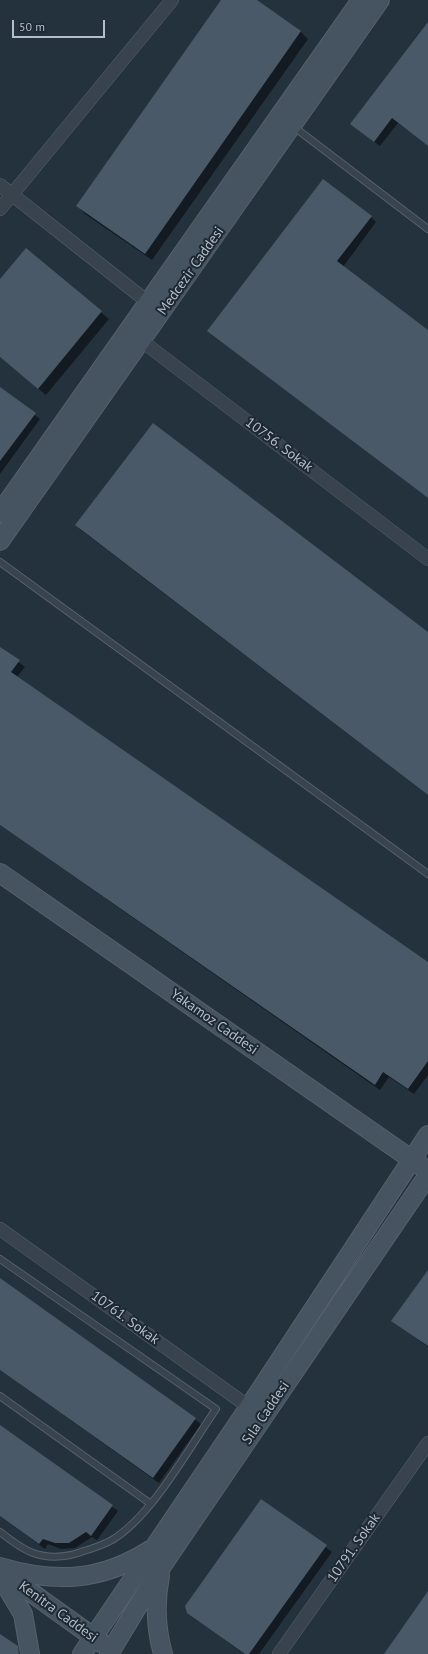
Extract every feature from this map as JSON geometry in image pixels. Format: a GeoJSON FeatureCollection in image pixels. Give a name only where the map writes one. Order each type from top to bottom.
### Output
{"type":"FeatureCollection","features":[{"type":"Feature","properties":{"kind":"street"},"geometry":{"type":"LineString","coordinates":[[0,209],[172,0]]}},
{"type":"Feature","properties":{"kind":"street","name":"Medcezir Caddesi"},"geometry":{"type":"LineString","coordinates":[[0,541],[361,0]]}},
{"type":"Feature","properties":{"kind":"street","name":"Medcezir Caddesi"},"geometry":{"type":"LineString","coordinates":[[155,308],[292,126],[380,0]]}},
{"type":"Feature","properties":{"kind":"street"},"geometry":{"type":"LineString","coordinates":[[366,19],[387,0]]}},
{"type":"Feature","properties":{"kind":"street"},"geometry":{"type":"LineString","coordinates":[[0,185],[155,308]]}},
{"type":"Feature","properties":{"kind":"street","name":"Medcezir Caddesi"},"geometry":{"type":"LineString","coordinates":[[0,513],[136,336]]}},
{"type":"Feature","properties":{"kind":"street","name":"10756. Sokak"},"geometry":{"type":"LineString","coordinates":[[136,336],[428,559]]}},
{"type":"Feature","properties":{"kind":"street","name":"Yakamoz Caddesi"},"geometry":{"type":"LineString","coordinates":[[0,873],[428,1171]]}},
{"type":"Feature","properties":{"kind":"street"},"geometry":{"type":"LineString","coordinates":[[82,1654],[249,1407],[428,1135]]}},
{"type":"Feature","properties":{"kind":"street","name":"Sıla Caddesi"},"geometry":{"type":"LineString","coordinates":[[112,1653],[162,1566],[422,1195],[428,1175]]}},
{"type":"Feature","properties":{"kind":"street"},"geometry":{"type":"LineString","coordinates":[[399,1179],[422,1195]]}},
{"type":"Feature","properties":{"kind":"street","name":"10761. Sokak"},"geometry":{"type":"LineString","coordinates":[[0,1229],[249,1407]]}},
{"type":"Feature","properties":{"kind":"street","name":"10791. Sokak"},"geometry":{"type":"LineString","coordinates":[[279,1654],[428,1443]]}},
{"type":"Feature","properties":{"kind":"street"},"geometry":{"type":"LineString","coordinates":[[0,1567],[43,1577],[63,1578],[86,1576],[120,1566],[154,1547]]}},
{"type":"Feature","properties":{"kind":"street"},"geometry":{"type":"LineString","coordinates":[[162,1566],[156,1595],[158,1629],[162,1654]]}},
{"type":"Feature","properties":{"kind":"street","name":"Kenitra Caddesi"},"geometry":{"type":"LineString","coordinates":[[0,1570],[94,1637],[112,1653]]}},
{"type":"Feature","properties":{"kind":"street"},"geometry":{"type":"LineString","coordinates":[[0,1576],[23,1614],[30,1654]]}},
{"type":"Feature","properties":{"kind":"lane"},"geometry":{"type":"LineString","coordinates":[[292,126],[428,229]]}},
{"type":"Feature","properties":{"kind":"lane"},"geometry":{"type":"LineString","coordinates":[[0,562],[428,874]]}},
{"type":"Feature","properties":{"kind":"lane"},"geometry":{"type":"LineString","coordinates":[[0,1259],[216,1410],[151,1504],[132,1524],[112,1540],[75,1554],[48,1557],[21,1547],[0,1532]]}},
{"type":"Feature","properties":{"kind":"lane"},"geometry":{"type":"LineString","coordinates":[[0,1396],[151,1504]]}},
{"type":"Feature","properties":{"kind":"building"},"geometry":{"type":"Polygon","coordinates":[[[221,0],[257,0],[301,31],[145,254],[76,206],[221,0]]]}},
{"type":"Feature","properties":{"kind":"building"},"geometry":{"type":"Polygon","coordinates":[[[428,22],[428,146],[392,118],[374,142],[350,124],[428,22]]]}},
{"type":"Feature","properties":{"kind":"building"},"geometry":{"type":"Polygon","coordinates":[[[323,179],[372,216],[337,261],[428,330],[428,498],[207,331],[323,179]]]}},
{"type":"Feature","properties":{"kind":"building"},"geometry":{"type":"Polygon","coordinates":[[[26,248],[102,311],[38,389],[0,357],[0,279],[26,248]]]}},
{"type":"Feature","properties":{"kind":"building"},"geometry":{"type":"Polygon","coordinates":[[[0,387],[36,413],[0,461],[0,387]]]}},
{"type":"Feature","properties":{"kind":"building"},"geometry":{"type":"Polygon","coordinates":[[[153,423],[428,632],[428,795],[75,525],[153,423]]]}},
{"type":"Feature","properties":{"kind":"building"},"geometry":{"type":"Polygon","coordinates":[[[0,647],[20,660],[11,672],[428,962],[428,1061],[408,1089],[383,1072],[375,1085],[0,825],[0,647]]]}},
{"type":"Feature","properties":{"kind":"building"},"geometry":{"type":"Polygon","coordinates":[[[428,1270],[428,1346],[391,1321],[428,1270]]]}},
{"type":"Feature","properties":{"kind":"building"},"geometry":{"type":"Polygon","coordinates":[[[0,1278],[196,1418],[153,1478],[0,1370],[0,1278]]]}},
{"type":"Feature","properties":{"kind":"building"},"geometry":{"type":"Polygon","coordinates":[[[0,1425],[113,1505],[91,1536],[86,1532],[69,1543],[55,1543],[43,1539],[39,1544],[0,1516],[0,1425]]]}},
{"type":"Feature","properties":{"kind":"building"},"geometry":{"type":"Polygon","coordinates":[[[261,1499],[327,1545],[249,1654],[245,1654],[187,1613],[185,1606],[261,1499]]]}},
{"type":"Feature","properties":{"kind":"building"},"geometry":{"type":"Polygon","coordinates":[[[428,1591],[428,1654],[384,1654],[428,1591]]]}},
{"type":"Feature","properties":{"kind":"building"},"geometry":{"type":"Polygon","coordinates":[[[0,1634],[18,1646],[19,1654],[0,1654],[0,1634]]]}}]}
